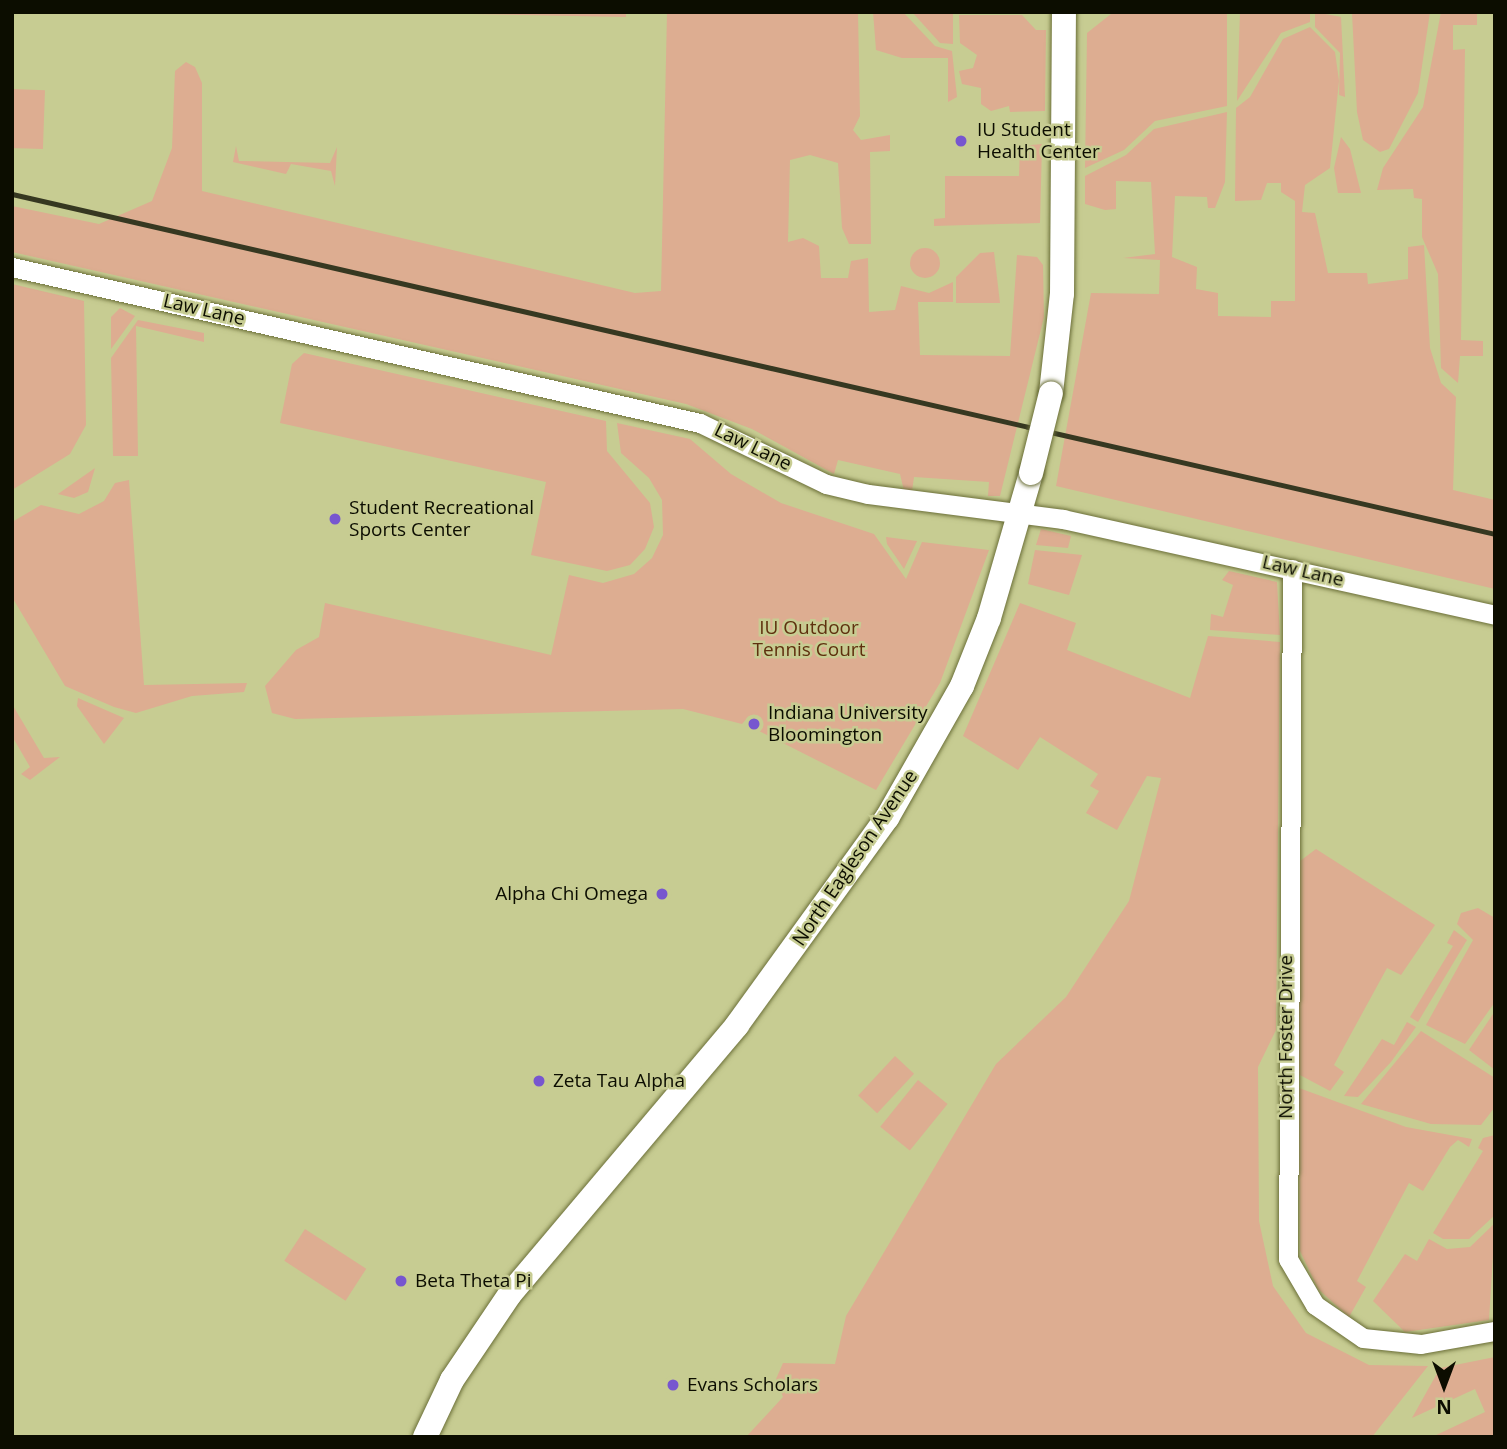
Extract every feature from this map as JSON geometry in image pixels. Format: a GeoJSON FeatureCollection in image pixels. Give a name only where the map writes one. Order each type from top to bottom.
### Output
{"type":"FeatureCollection","features":[{"type":"Feature","properties":{"kind":"street","name":"North Eagleson Avenue"},"geometry":{"type":"LineString","coordinates":[[425,1437],[452,1381],[510,1294],[737,1025],[887,818],[962,686],[1021,512],[1051,393],[1062,294],[1064,12]]}},
{"type":"Feature","properties":{"kind":"street","name":"Law Lane"},"geometry":{"type":"LineString","coordinates":[[12,267],[701,423],[826,484],[868,494],[1021,512],[1495,615]]}},
{"type":"Feature","properties":{"kind":"street","name":"North Foster Drive"},"geometry":{"type":"LineString","coordinates":[[1292,569],[1287,836],[1286,1230],[1293,1271],[1323,1313],[1373,1341],[1421,1344],[1495,1331]]}},
{"type":"Feature","properties":{"kind":"green space"},"geometry":{"type":"Polygon","coordinates":[[[370,12],[626,12],[626,17],[370,12]]]}},
{"type":"Feature","properties":{"kind":"green space"},"geometry":{"type":"Polygon","coordinates":[[[667,12],[858,12],[860,116],[853,130],[861,140],[890,135],[890,151],[870,152],[871,244],[849,244],[842,228],[838,163],[810,155],[790,160],[788,242],[803,238],[819,246],[821,278],[848,278],[851,261],[868,258],[869,312],[895,310],[901,286],[929,293],[953,282],[953,302],[918,302],[920,355],[1010,356],[1017,255],[1037,257],[1043,265],[1044,317],[1000,496],[988,496],[989,482],[914,477],[912,491],[904,491],[900,474],[838,460],[834,474],[752,429],[686,404],[12,252],[12,206],[99,224],[152,201],[172,148],[175,71],[186,62],[195,67],[202,83],[202,191],[635,293],[661,291],[667,12]]]}},
{"type":"Feature","properties":{"kind":"green space"},"geometry":{"type":"Polygon","coordinates":[[[873,12],[903,12],[935,46],[952,51],[957,97],[948,102],[948,58],[902,58],[876,50],[873,12]]]}},
{"type":"Feature","properties":{"kind":"green space"},"geometry":{"type":"Polygon","coordinates":[[[912,12],[953,14],[953,44],[940,43],[912,12]]]}},
{"type":"Feature","properties":{"kind":"green space"},"geometry":{"type":"Polygon","coordinates":[[[1227,12],[1227,106],[1155,121],[1124,150],[1085,168],[1087,33],[1111,14],[1227,12]]]}},
{"type":"Feature","properties":{"kind":"green space"},"geometry":{"type":"Polygon","coordinates":[[[1240,12],[1310,12],[1310,22],[1281,33],[1237,101],[1240,12]]]}},
{"type":"Feature","properties":{"kind":"green space"},"geometry":{"type":"Polygon","coordinates":[[[1315,12],[1341,17],[1345,97],[1339,95],[1340,53],[1315,27],[1315,12]]]}},
{"type":"Feature","properties":{"kind":"green space"},"geometry":{"type":"Polygon","coordinates":[[[1430,12],[1418,93],[1389,149],[1380,152],[1363,140],[1357,112],[1352,13],[1430,12]]]}},
{"type":"Feature","properties":{"kind":"green space"},"geometry":{"type":"Polygon","coordinates":[[[1441,12],[1477,12],[1477,25],[1453,25],[1453,50],[1465,49],[1461,340],[1483,341],[1483,356],[1460,356],[1458,383],[1441,368],[1438,274],[1422,237],[1422,199],[1414,198],[1413,189],[1377,190],[1383,168],[1423,107],[1441,12]]]}},
{"type":"Feature","properties":{"kind":"green space"},"geometry":{"type":"Polygon","coordinates":[[[959,15],[1022,15],[1036,30],[1046,30],[1045,111],[1010,112],[1009,106],[991,111],[981,104],[981,88],[962,84],[959,71],[973,68],[977,55],[960,43],[959,15]]]}},
{"type":"Feature","properties":{"kind":"green space"},"geometry":{"type":"Polygon","coordinates":[[[1310,27],[1335,52],[1339,81],[1330,168],[1305,185],[1302,212],[1315,213],[1328,273],[1367,273],[1368,284],[1408,279],[1408,247],[1424,245],[1430,348],[1441,383],[1456,397],[1453,490],[1495,500],[1495,589],[1056,486],[1091,293],[1159,294],[1160,260],[1123,258],[1155,254],[1151,182],[1116,181],[1116,209],[1105,210],[1085,204],[1085,176],[1126,155],[1154,129],[1227,112],[1225,182],[1215,208],[1208,208],[1207,197],[1175,196],[1172,257],[1197,267],[1196,289],[1218,293],[1218,316],[1271,317],[1271,301],[1295,301],[1295,201],[1281,192],[1281,183],[1267,183],[1261,200],[1235,201],[1236,108],[1250,97],[1283,39],[1310,27]]]}},
{"type":"Feature","properties":{"kind":"green space"},"geometry":{"type":"Polygon","coordinates":[[[12,89],[45,90],[43,149],[12,148],[12,89]]]}},
{"type":"Feature","properties":{"kind":"green space"},"geometry":{"type":"Polygon","coordinates":[[[1341,137],[1350,149],[1361,193],[1338,193],[1334,168],[1341,137]]]}},
{"type":"Feature","properties":{"kind":"green space"},"geometry":{"type":"Polygon","coordinates":[[[1042,144],[1040,223],[934,226],[934,219],[945,218],[945,176],[1019,176],[1020,146],[1042,144]]]}},
{"type":"Feature","properties":{"kind":"green space"},"geometry":{"type":"Polygon","coordinates":[[[236,146],[239,161],[330,163],[337,147],[335,186],[331,171],[291,164],[286,174],[233,162],[236,146]]]}},
{"type":"Feature","properties":{"kind":"green space"},"geometry":{"type":"Polygon","coordinates":[[[925,248],[936,252],[940,263],[936,274],[925,278],[914,274],[910,263],[914,252],[925,248]]]}},
{"type":"Feature","properties":{"kind":"green space"},"geometry":{"type":"Polygon","coordinates":[[[994,252],[1000,303],[956,303],[956,277],[980,253],[994,252]]]}},
{"type":"Feature","properties":{"kind":"green space"},"geometry":{"type":"Polygon","coordinates":[[[12,284],[84,301],[86,425],[70,454],[12,490],[12,284]]]}},
{"type":"Feature","properties":{"kind":"green space"},"geometry":{"type":"Polygon","coordinates":[[[120,308],[135,316],[111,349],[111,317],[120,308]]]}},
{"type":"Feature","properties":{"kind":"green space"},"geometry":{"type":"Polygon","coordinates":[[[138,320],[204,333],[204,342],[136,326],[138,456],[113,456],[111,358],[138,320]]]}},
{"type":"Feature","properties":{"kind":"green space"},"geometry":{"type":"Polygon","coordinates":[[[304,353],[606,421],[607,451],[650,503],[654,527],[645,549],[630,565],[607,571],[531,555],[546,482],[280,423],[292,364],[304,353]]]}},
{"type":"Feature","properties":{"kind":"green space","name":"IU Outdoor Tennis Court"},"geometry":{"type":"Polygon","coordinates":[[[617,423],[690,439],[731,474],[781,503],[874,534],[906,579],[922,542],[989,550],[940,683],[876,790],[751,727],[754,718],[749,716],[742,724],[683,709],[295,719],[272,713],[265,686],[296,650],[319,637],[325,603],[551,655],[569,575],[603,583],[634,574],[652,558],[663,535],[662,500],[649,478],[621,453],[617,423]]]}},
{"type":"Feature","properties":{"kind":"green space"},"geometry":{"type":"Polygon","coordinates":[[[95,468],[88,492],[74,498],[58,494],[95,468]]]}},
{"type":"Feature","properties":{"kind":"green space"},"geometry":{"type":"Polygon","coordinates":[[[129,480],[144,685],[247,683],[244,692],[192,696],[136,713],[114,707],[65,686],[12,597],[12,522],[41,505],[79,514],[104,501],[115,483],[129,480]]]}},
{"type":"Feature","properties":{"kind":"green space"},"geometry":{"type":"Polygon","coordinates":[[[1041,529],[1071,536],[1068,548],[1036,545],[1041,529]]]}},
{"type":"Feature","properties":{"kind":"green space"},"geometry":{"type":"Polygon","coordinates":[[[886,537],[917,541],[904,569],[887,544],[886,537]]]}},
{"type":"Feature","properties":{"kind":"green space"},"geometry":{"type":"Polygon","coordinates":[[[1035,550],[1082,555],[1069,595],[1028,584],[1035,550]]]}},
{"type":"Feature","properties":{"kind":"green space"},"geometry":{"type":"Polygon","coordinates":[[[1229,571],[1277,582],[1280,635],[1210,630],[1211,614],[1223,617],[1233,585],[1222,580],[1229,571]]]}},
{"type":"Feature","properties":{"kind":"green space"},"geometry":{"type":"Polygon","coordinates":[[[1020,603],[1076,623],[1067,650],[1190,698],[1208,636],[1280,642],[1276,1030],[1258,1067],[1259,1221],[1273,1286],[1306,1333],[1369,1365],[1428,1366],[1372,1437],[746,1437],[783,1397],[776,1379],[783,1363],[835,1364],[846,1316],[996,1064],[1066,997],[1129,901],[1161,778],[1147,776],[1117,830],[1086,813],[1099,791],[1090,786],[1098,774],[1040,737],[1018,770],[963,736],[1020,603]]]}},
{"type":"Feature","properties":{"kind":"green space"},"geometry":{"type":"Polygon","coordinates":[[[78,698],[124,718],[104,744],[77,706],[78,698]]]}},
{"type":"Feature","properties":{"kind":"green space"},"geometry":{"type":"Polygon","coordinates":[[[12,704],[44,758],[60,757],[30,780],[21,774],[30,767],[12,736],[12,704]]]}},
{"type":"Feature","properties":{"kind":"green space"},"geometry":{"type":"Polygon","coordinates":[[[1316,849],[1435,925],[1401,975],[1387,968],[1334,1065],[1344,1072],[1330,1091],[1298,1074],[1300,861],[1316,849]]]}},
{"type":"Feature","properties":{"kind":"green space"},"geometry":{"type":"Polygon","coordinates":[[[1478,908],[1495,918],[1495,1002],[1465,1044],[1426,1025],[1473,940],[1457,924],[1461,913],[1478,908]]]}},
{"type":"Feature","properties":{"kind":"green space"},"geometry":{"type":"Polygon","coordinates":[[[1454,930],[1467,940],[1418,1022],[1410,1017],[1453,946],[1447,943],[1454,930]]]}},
{"type":"Feature","properties":{"kind":"green space"},"geometry":{"type":"Polygon","coordinates":[[[1495,1011],[1495,1070],[1469,1050],[1495,1011]]]}},
{"type":"Feature","properties":{"kind":"green space"},"geometry":{"type":"Polygon","coordinates":[[[1407,1022],[1416,1027],[1391,1062],[1358,1097],[1344,1096],[1382,1039],[1394,1045],[1407,1022]]]}},
{"type":"Feature","properties":{"kind":"green space"},"geometry":{"type":"Polygon","coordinates":[[[1421,1031],[1495,1078],[1495,1107],[1481,1125],[1431,1124],[1361,1104],[1421,1031]]]}},
{"type":"Feature","properties":{"kind":"green space"},"geometry":{"type":"Polygon","coordinates":[[[895,1056],[914,1074],[877,1113],[858,1095],[895,1056]]]}},
{"type":"Feature","properties":{"kind":"green space"},"geometry":{"type":"Polygon","coordinates":[[[918,1080],[948,1104],[910,1151],[880,1127],[918,1080]]]}},
{"type":"Feature","properties":{"kind":"green space"},"geometry":{"type":"Polygon","coordinates":[[[1299,1088],[1406,1127],[1472,1139],[1469,1147],[1458,1140],[1450,1147],[1423,1191],[1409,1183],[1357,1281],[1366,1287],[1349,1317],[1318,1289],[1300,1251],[1299,1088]]]}},
{"type":"Feature","properties":{"kind":"green space"},"geometry":{"type":"Polygon","coordinates":[[[1495,1135],[1495,1215],[1469,1239],[1443,1239],[1433,1233],[1483,1151],[1478,1148],[1483,1138],[1495,1135]]]}},
{"type":"Feature","properties":{"kind":"green space"},"geometry":{"type":"Polygon","coordinates":[[[1495,1223],[1489,1320],[1405,1332],[1373,1301],[1405,1254],[1417,1261],[1429,1239],[1447,1249],[1470,1247],[1495,1223]]]}},
{"type":"Feature","properties":{"kind":"green space"},"geometry":{"type":"Polygon","coordinates":[[[305,1229],[366,1269],[346,1301],[284,1261],[305,1229]]]}},
{"type":"Feature","properties":{"kind":"green space"},"geometry":{"type":"Polygon","coordinates":[[[1495,1357],[1495,1437],[1432,1437],[1485,1412],[1475,1389],[1412,1418],[1440,1368],[1495,1357]]]}},
{"type":"Feature","properties":{"kind":"railway"},"geometry":{"type":"LineString","coordinates":[[12,194],[1495,534]]}},
{"type":"Feature","properties":{"kind":"place","name":"IU Student Health Center"},"geometry":{"type":"Point","coordinates":[961,141]}},
{"type":"Feature","properties":{"kind":"place","name":"Student Recreational Sports Center"},"geometry":{"type":"Point","coordinates":[335,519]}},
{"type":"Feature","properties":{"kind":"place","name":"Indiana University Bloomington"},"geometry":{"type":"Point","coordinates":[754,724]}},
{"type":"Feature","properties":{"kind":"place","name":"Alpha Chi Omega"},"geometry":{"type":"Point","coordinates":[662,894]}},
{"type":"Feature","properties":{"kind":"place","name":"Zeta Tau Alpha"},"geometry":{"type":"Point","coordinates":[539,1081]}},
{"type":"Feature","properties":{"kind":"place","name":"Beta Theta Pi"},"geometry":{"type":"Point","coordinates":[401,1281]}},
{"type":"Feature","properties":{"kind":"place","name":"Evans Scholars"},"geometry":{"type":"Point","coordinates":[673,1385]}}]}
